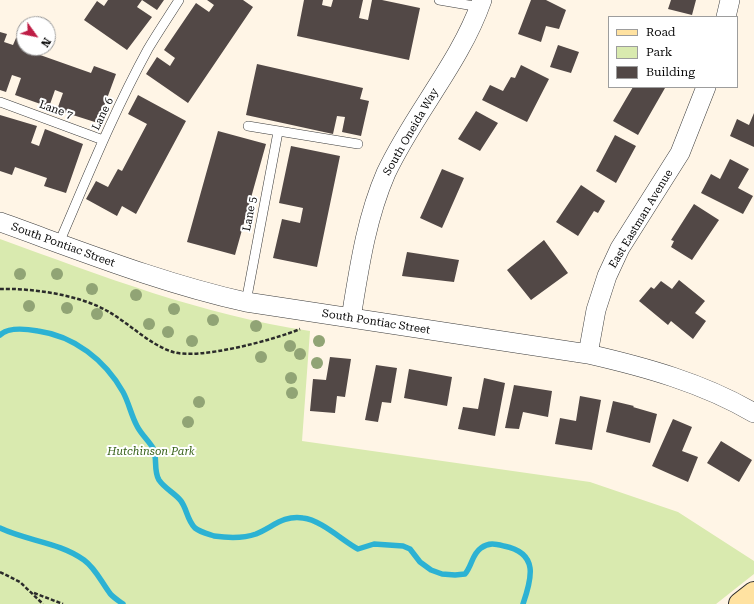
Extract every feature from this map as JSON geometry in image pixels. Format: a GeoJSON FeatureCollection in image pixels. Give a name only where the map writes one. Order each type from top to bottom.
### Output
{"type":"FeatureCollection","features":[{"type":"Feature","properties":{"kind":"street"},"geometry":{"type":"LineString","coordinates":[[726,16],[730,0]]}},
{"type":"Feature","properties":{"kind":"street","name":"South Oneida Way"},"geometry":{"type":"LineString","coordinates":[[351,318],[363,246],[381,186],[406,137],[461,49],[481,4]]}},
{"type":"Feature","properties":{"kind":"street","name":"East Eastman Avenue"},"geometry":{"type":"LineString","coordinates":[[588,354],[596,310],[606,276],[620,248],[680,153],[706,88]]}},
{"type":"Feature","properties":{"kind":"street","name":"South Pontiac Street"},"geometry":{"type":"LineString","coordinates":[[0,222],[181,286],[246,302],[588,354],[632,364],[678,378],[754,413]]}},
{"type":"Feature","properties":{"kind":"street"},"geometry":{"type":"LineString","coordinates":[[740,604],[754,593]]}},
{"type":"Feature","properties":{"kind":"lane","name":"Lane 6"},"geometry":{"type":"LineString","coordinates":[[60,244],[104,140],[148,49],[179,0]]}},
{"type":"Feature","properties":{"kind":"lane"},"geometry":{"type":"LineString","coordinates":[[439,0],[481,4]]}},
{"type":"Feature","properties":{"kind":"lane","name":"Lane 7"},"geometry":{"type":"LineString","coordinates":[[0,102],[104,140]]}},
{"type":"Feature","properties":{"kind":"lane"},"geometry":{"type":"LineString","coordinates":[[248,126],[358,144]]}},
{"type":"Feature","properties":{"kind":"lane","name":"Lane 5"},"geometry":{"type":"LineString","coordinates":[[246,302],[278,132]]}},
{"type":"Feature","properties":{"kind":"path"},"geometry":{"type":"LineString","coordinates":[[0,289],[18,288],[93,304],[108,311],[160,346],[173,352],[186,354],[210,353],[275,338],[299,330],[330,315]]}},
{"type":"Feature","properties":{"kind":"path"},"geometry":{"type":"LineString","coordinates":[[0,572],[20,582],[43,604]]}},
{"type":"Feature","properties":{"kind":"path"},"geometry":{"type":"LineString","coordinates":[[32,592],[63,604]]}},
{"type":"Feature","properties":{"kind":"green space","name":"Hutchinson Park"},"geometry":{"type":"Polygon","coordinates":[[[0,239],[114,280],[191,305],[270,324],[310,331],[302,441],[590,482],[678,512],[754,561],[754,574],[716,604],[0,604],[0,239]]]}},
{"type":"Feature","properties":{"kind":"building"},"geometry":{"type":"Polygon","coordinates":[[[108,0],[142,0],[137,7],[152,17],[127,50],[84,20],[97,1],[104,6],[108,0]]]}},
{"type":"Feature","properties":{"kind":"building"},"geometry":{"type":"Polygon","coordinates":[[[142,0],[164,0],[157,10],[142,0]]]}},
{"type":"Feature","properties":{"kind":"building"},"geometry":{"type":"Polygon","coordinates":[[[207,0],[243,0],[253,7],[188,103],[146,74],[157,57],[170,66],[175,58],[164,50],[196,3],[209,12],[214,5],[207,0]]]}},
{"type":"Feature","properties":{"kind":"building"},"geometry":{"type":"Polygon","coordinates":[[[304,0],[323,0],[322,5],[331,7],[333,0],[363,0],[359,18],[368,20],[372,0],[382,0],[420,8],[409,60],[297,36],[304,0]]]}},
{"type":"Feature","properties":{"kind":"building"},"geometry":{"type":"Polygon","coordinates":[[[531,0],[546,0],[566,10],[559,29],[546,26],[541,42],[518,34],[531,0]]]}},
{"type":"Feature","properties":{"kind":"building"},"geometry":{"type":"Polygon","coordinates":[[[671,0],[696,0],[692,15],[668,9],[671,0]]]}},
{"type":"Feature","properties":{"kind":"building"},"geometry":{"type":"Polygon","coordinates":[[[0,32],[7,34],[4,42],[13,45],[16,38],[16,56],[43,56],[91,73],[94,66],[116,74],[98,123],[57,110],[63,93],[55,90],[49,107],[15,95],[21,78],[12,75],[6,92],[0,90],[0,32]]]}},
{"type":"Feature","properties":{"kind":"building"},"geometry":{"type":"Polygon","coordinates":[[[558,45],[579,52],[571,73],[550,67],[558,45]]]}},
{"type":"Feature","properties":{"kind":"building"},"geometry":{"type":"Polygon","coordinates":[[[257,64],[363,88],[360,99],[369,101],[361,136],[342,132],[345,117],[337,116],[333,134],[246,115],[257,64]]]}},
{"type":"Feature","properties":{"kind":"building"},"geometry":{"type":"Polygon","coordinates":[[[521,65],[549,79],[527,122],[482,100],[490,85],[503,91],[511,77],[515,78],[521,65]]]}},
{"type":"Feature","properties":{"kind":"building"},"geometry":{"type":"Polygon","coordinates":[[[632,88],[665,88],[638,135],[613,121],[632,88]]]}},
{"type":"Feature","properties":{"kind":"building"},"geometry":{"type":"Polygon","coordinates":[[[138,95],[186,121],[136,214],[122,206],[117,216],[86,199],[96,181],[108,187],[118,169],[122,171],[147,124],[128,114],[138,95]]]}},
{"type":"Feature","properties":{"kind":"building"},"geometry":{"type":"Polygon","coordinates":[[[476,111],[498,123],[480,151],[458,139],[476,111]]]}},
{"type":"Feature","properties":{"kind":"building"},"geometry":{"type":"Polygon","coordinates":[[[754,113],[754,147],[730,136],[737,119],[749,125],[754,113]]]}},
{"type":"Feature","properties":{"kind":"building"},"geometry":{"type":"Polygon","coordinates":[[[0,115],[37,126],[31,143],[39,146],[45,129],[83,144],[66,193],[44,186],[47,178],[15,167],[12,175],[0,171],[0,115]]]}},
{"type":"Feature","properties":{"kind":"building"},"geometry":{"type":"Polygon","coordinates":[[[218,131],[266,144],[235,255],[187,242],[218,131]]]}},
{"type":"Feature","properties":{"kind":"building"},"geometry":{"type":"Polygon","coordinates":[[[615,135],[636,146],[616,183],[596,171],[615,135]]]}},
{"type":"Feature","properties":{"kind":"building"},"geometry":{"type":"Polygon","coordinates":[[[291,146],[340,156],[317,267],[273,258],[282,219],[300,223],[303,208],[279,203],[291,146]]]}},
{"type":"Feature","properties":{"kind":"building"},"geometry":{"type":"Polygon","coordinates":[[[730,159],[749,169],[738,188],[753,196],[743,214],[701,193],[711,174],[720,179],[730,159]]]}},
{"type":"Feature","properties":{"kind":"building"},"geometry":{"type":"Polygon","coordinates":[[[442,169],[464,178],[442,228],[420,218],[442,169]]]}},
{"type":"Feature","properties":{"kind":"building"},"geometry":{"type":"Polygon","coordinates":[[[581,185],[605,201],[598,213],[594,211],[578,236],[556,222],[581,185]]]}},
{"type":"Feature","properties":{"kind":"building"},"geometry":{"type":"Polygon","coordinates":[[[694,204],[719,220],[692,260],[671,247],[674,241],[671,240],[694,204]]]}},
{"type":"Feature","properties":{"kind":"building"},"geometry":{"type":"Polygon","coordinates":[[[544,240],[568,273],[531,300],[507,270],[544,240]]]}},
{"type":"Feature","properties":{"kind":"building"},"geometry":{"type":"Polygon","coordinates":[[[407,252],[459,260],[454,282],[402,276],[407,252]]]}},
{"type":"Feature","properties":{"kind":"building"},"geometry":{"type":"Polygon","coordinates":[[[679,280],[705,301],[695,313],[706,321],[693,339],[671,321],[668,325],[639,301],[651,287],[654,289],[661,281],[672,289],[679,280]]]}},
{"type":"Feature","properties":{"kind":"building"},"geometry":{"type":"Polygon","coordinates":[[[330,357],[351,359],[345,397],[337,396],[335,413],[310,411],[313,379],[326,380],[330,357]]]}},
{"type":"Feature","properties":{"kind":"building"},"geometry":{"type":"Polygon","coordinates":[[[376,365],[397,368],[391,403],[382,402],[378,422],[365,420],[376,365]]]}},
{"type":"Feature","properties":{"kind":"building"},"geometry":{"type":"Polygon","coordinates":[[[409,369],[452,377],[447,406],[404,398],[409,369]]]}},
{"type":"Feature","properties":{"kind":"building"},"geometry":{"type":"Polygon","coordinates":[[[484,378],[505,383],[495,436],[458,429],[463,407],[478,409],[484,378]]]}},
{"type":"Feature","properties":{"kind":"building"},"geometry":{"type":"Polygon","coordinates":[[[514,385],[552,391],[548,417],[523,412],[519,429],[505,428],[514,385]]]}},
{"type":"Feature","properties":{"kind":"building"},"geometry":{"type":"Polygon","coordinates":[[[580,396],[601,400],[592,450],[555,444],[560,418],[576,421],[580,396]]]}},
{"type":"Feature","properties":{"kind":"building"},"geometry":{"type":"Polygon","coordinates":[[[613,401],[657,414],[650,443],[606,432],[613,401]]]}},
{"type":"Feature","properties":{"kind":"building"},"geometry":{"type":"Polygon","coordinates":[[[673,419],[692,427],[682,451],[698,457],[688,482],[652,466],[673,419]]]}},
{"type":"Feature","properties":{"kind":"building"},"geometry":{"type":"Polygon","coordinates":[[[721,441],[752,460],[739,482],[707,463],[721,441]]]}},
{"type":"Feature","properties":{"kind":"waterway"},"geometry":{"type":"LineString","coordinates":[[0,335],[3,332],[18,329],[34,330],[51,334],[76,344],[98,360],[116,380],[127,400],[133,418],[140,432],[153,448],[156,472],[159,480],[181,501],[185,507],[190,522],[199,531],[214,536],[230,538],[251,536],[278,522],[290,518],[303,518],[317,523],[358,549],[374,544],[403,546],[410,549],[420,562],[431,570],[442,574],[455,575],[465,574],[476,553],[484,546],[490,544],[501,545],[515,549],[523,554],[528,561],[530,568],[529,585],[523,604]]}},
{"type":"Feature","properties":{"kind":"waterway"},"geometry":{"type":"LineString","coordinates":[[0,528],[21,536],[54,545],[84,560],[98,575],[110,594],[123,604]]}}]}
